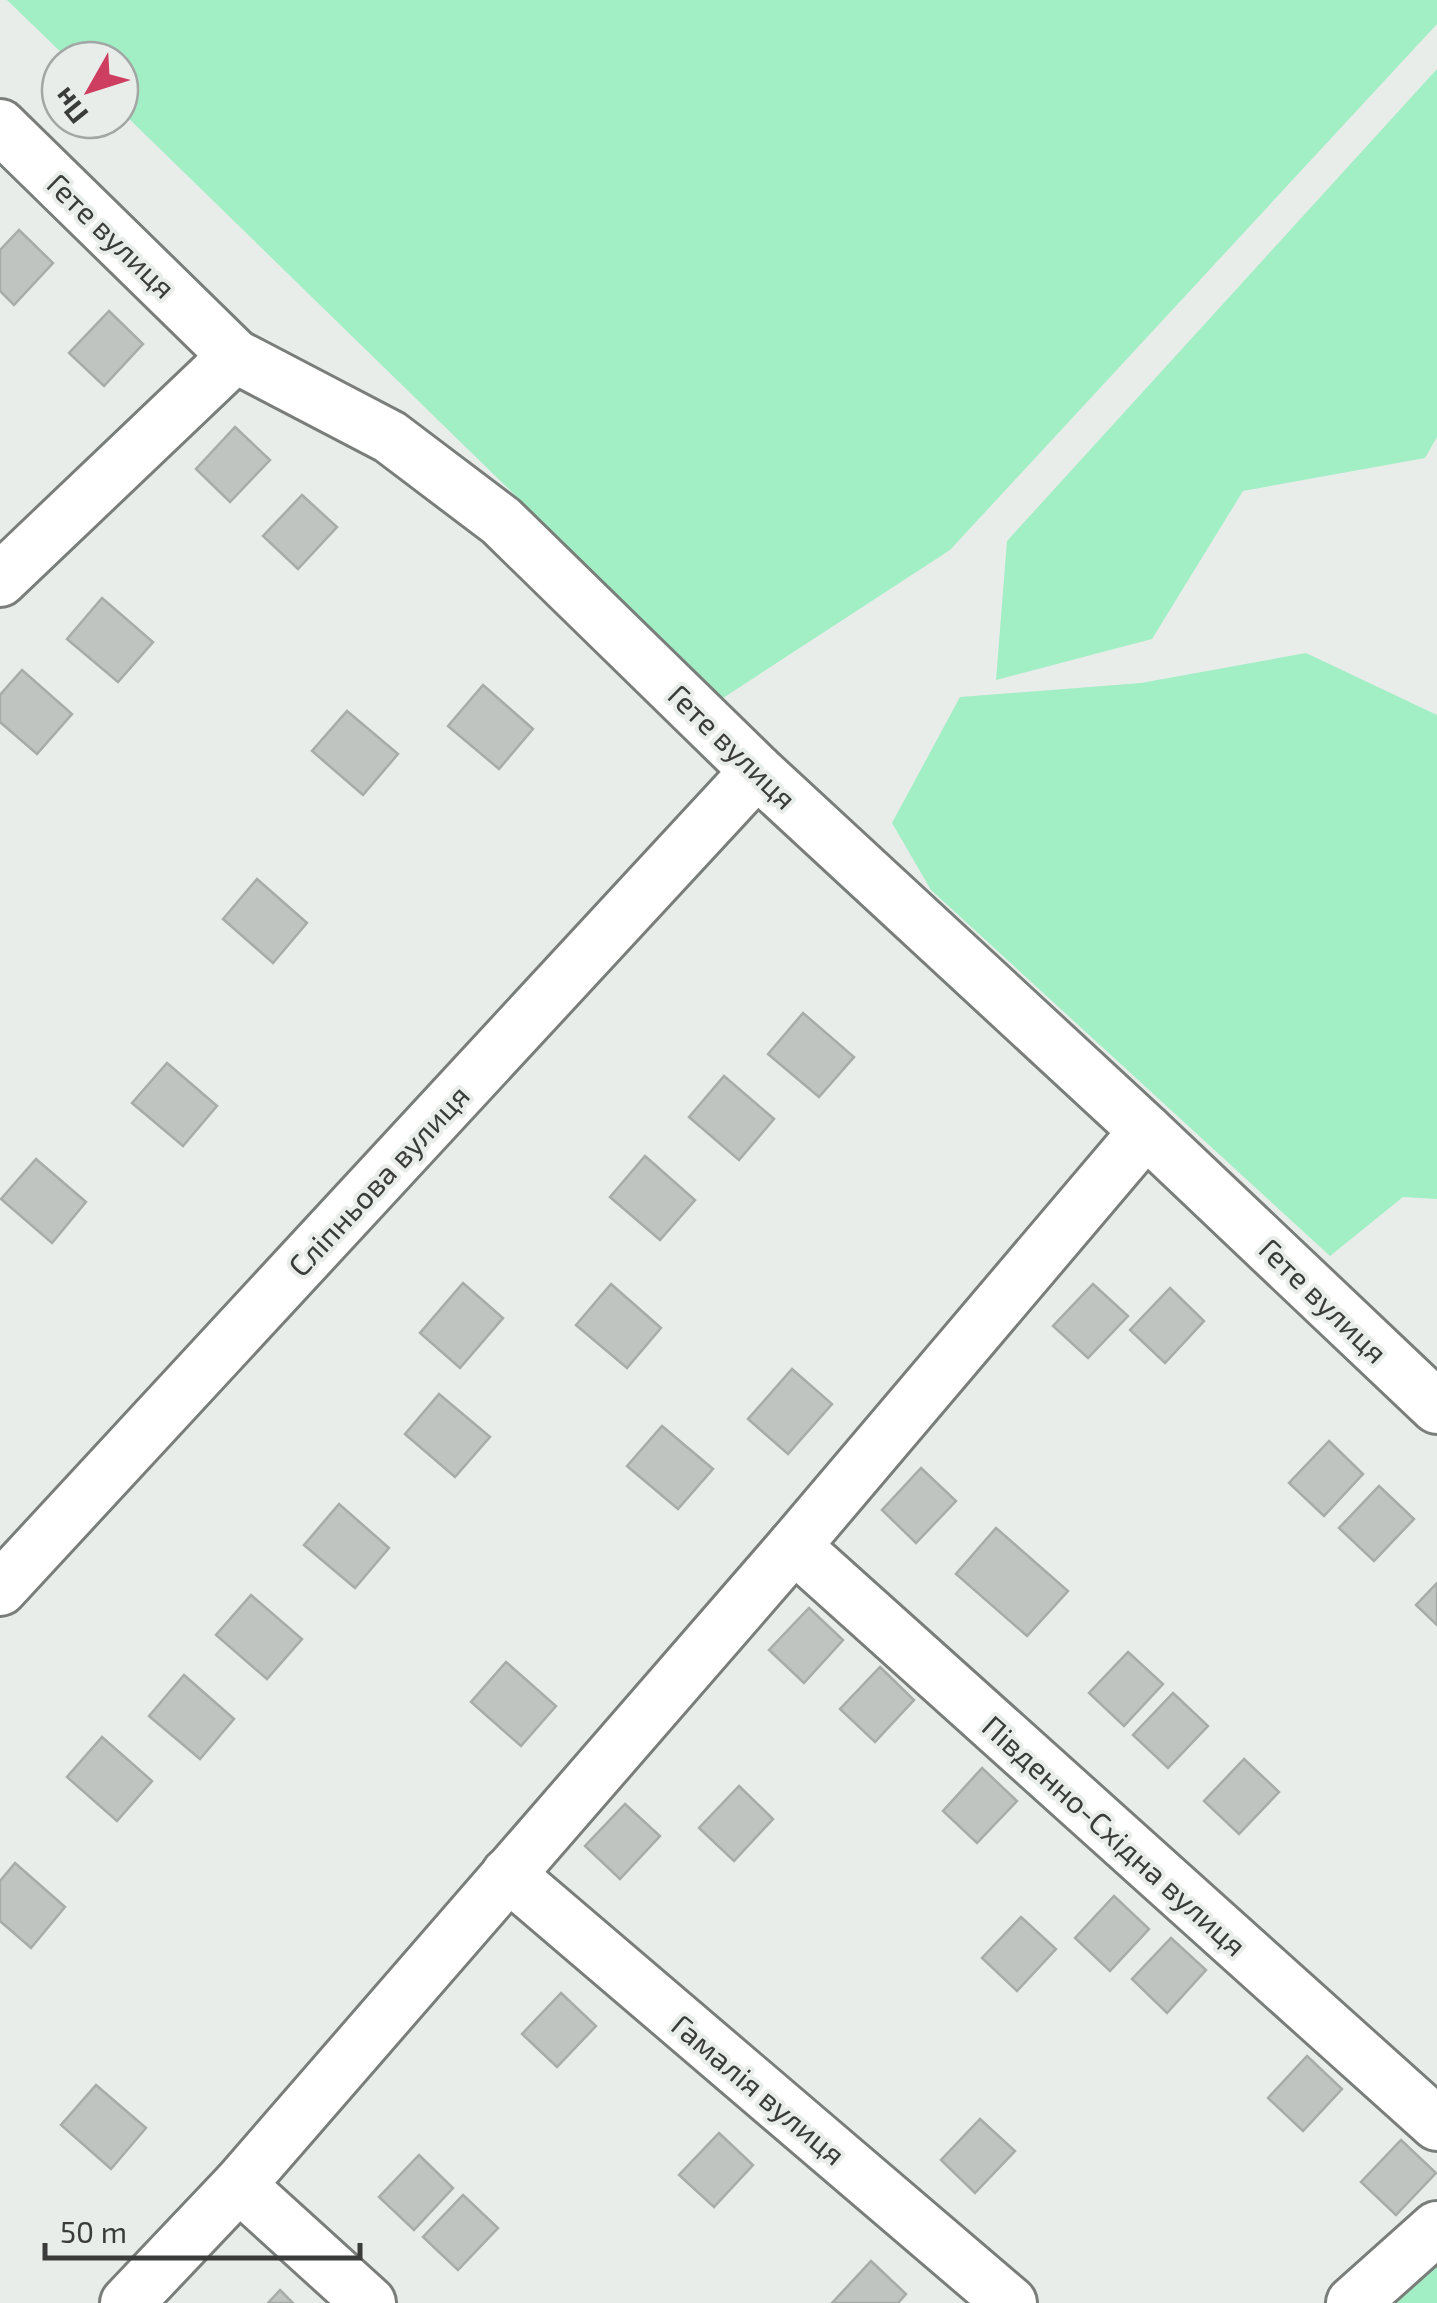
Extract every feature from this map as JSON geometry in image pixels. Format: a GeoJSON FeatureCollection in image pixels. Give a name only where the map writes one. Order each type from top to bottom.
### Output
{"type":"FeatureCollection","features":[{"type":"Feature","properties":{"kind":"street","name":"Гете вулиця"},"geometry":{"type":"LineString","coordinates":[[0,126],[235,356],[390,437],[502,520],[757,772],[1146,1131],[1437,1407]]}},
{"type":"Feature","properties":{"kind":"street"},"geometry":{"type":"LineString","coordinates":[[0,580],[235,356]]}},
{"type":"Feature","properties":{"kind":"street","name":"Сліпньова вулиця"},"geometry":{"type":"LineString","coordinates":[[0,1588],[757,772]]}},
{"type":"Feature","properties":{"kind":"street"},"geometry":{"type":"LineString","coordinates":[[128,2303],[239,2184],[794,1546],[1146,1131]]}},
{"type":"Feature","properties":{"kind":"street","name":"Південно-Східна вулиця"},"geometry":{"type":"LineString","coordinates":[[794,1546],[1437,2124]]}},
{"type":"Feature","properties":{"kind":"street","name":"Гамалія вулиця"},"geometry":{"type":"LineString","coordinates":[[508,1874],[1010,2303]]}},
{"type":"Feature","properties":{"kind":"street"},"geometry":{"type":"LineString","coordinates":[[239,2184],[370,2303]]}},
{"type":"Feature","properties":{"kind":"street"},"geometry":{"type":"LineString","coordinates":[[1353,2303],[1437,2228]]}},
{"type":"Feature","properties":{"kind":"green space"},"geometry":{"type":"Polygon","coordinates":[[[7,0],[1437,0],[1437,24],[950,550],[723,698],[140,130],[140,40],[48,40],[7,0]]]}},
{"type":"Feature","properties":{"kind":"green space"},"geometry":{"type":"Polygon","coordinates":[[[1437,69],[1437,437],[1425,458],[1243,491],[1152,639],[996,680],[1007,541],[1437,69]]]}},
{"type":"Feature","properties":{"kind":"green space"},"geometry":{"type":"Polygon","coordinates":[[[1306,653],[1437,715],[1437,1199],[1403,1197],[1330,1256],[931,890],[892,823],[960,697],[1141,683],[1306,653]]]}},
{"type":"Feature","properties":{"kind":"green space"},"geometry":{"type":"Polygon","coordinates":[[[1437,2258],[1437,2303],[1392,2303],[1437,2258]]]}},
{"type":"Feature","properties":{"kind":"building"},"geometry":{"type":"Polygon","coordinates":[[[19,230],[53,263],[14,305],[0,291],[0,250],[19,230]]]}},
{"type":"Feature","properties":{"kind":"building"},"geometry":{"type":"Polygon","coordinates":[[[109,311],[143,344],[104,386],[69,353],[109,311]]]}},
{"type":"Feature","properties":{"kind":"building"},"geometry":{"type":"Polygon","coordinates":[[[235,427],[270,460],[230,502],[196,469],[235,427]]]}},
{"type":"Feature","properties":{"kind":"building"},"geometry":{"type":"Polygon","coordinates":[[[302,495],[337,527],[298,569],[263,536],[302,495]]]}},
{"type":"Feature","properties":{"kind":"building"},"geometry":{"type":"Polygon","coordinates":[[[102,598],[153,642],[118,682],[67,639],[102,598]]]}},
{"type":"Feature","properties":{"kind":"building"},"geometry":{"type":"Polygon","coordinates":[[[22,670],[72,714],[37,754],[0,722],[0,695],[22,670]]]}},
{"type":"Feature","properties":{"kind":"building"},"geometry":{"type":"Polygon","coordinates":[[[483,685],[533,729],[499,769],[448,726],[483,685]]]}},
{"type":"Feature","properties":{"kind":"building"},"geometry":{"type":"Polygon","coordinates":[[[347,711],[398,754],[363,795],[312,751],[347,711]]]}},
{"type":"Feature","properties":{"kind":"building"},"geometry":{"type":"Polygon","coordinates":[[[257,879],[307,923],[273,963],[223,919],[257,879]]]}},
{"type":"Feature","properties":{"kind":"building"},"geometry":{"type":"Polygon","coordinates":[[[803,1013],[854,1057],[819,1097],[768,1054],[803,1013]]]}},
{"type":"Feature","properties":{"kind":"building"},"geometry":{"type":"Polygon","coordinates":[[[167,1063],[217,1106],[183,1146],[132,1103],[167,1063]]]}},
{"type":"Feature","properties":{"kind":"building"},"geometry":{"type":"Polygon","coordinates":[[[724,1076],[774,1119],[739,1160],[689,1117],[724,1076]]]}},
{"type":"Feature","properties":{"kind":"building"},"geometry":{"type":"Polygon","coordinates":[[[645,1156],[695,1200],[660,1240],[610,1197],[645,1156]]]}},
{"type":"Feature","properties":{"kind":"building"},"geometry":{"type":"Polygon","coordinates":[[[36,1159],[86,1202],[52,1243],[1,1199],[36,1159]]]}},
{"type":"Feature","properties":{"kind":"building"},"geometry":{"type":"Polygon","coordinates":[[[463,1283],[503,1318],[460,1368],[420,1333],[463,1283]]]}},
{"type":"Feature","properties":{"kind":"building"},"geometry":{"type":"Polygon","coordinates":[[[611,1284],[661,1328],[627,1368],[576,1325],[611,1284]]]}},
{"type":"Feature","properties":{"kind":"building"},"geometry":{"type":"Polygon","coordinates":[[[1093,1284],[1128,1316],[1088,1358],[1053,1326],[1093,1284]]]}},
{"type":"Feature","properties":{"kind":"building"},"geometry":{"type":"Polygon","coordinates":[[[1170,1288],[1204,1321],[1165,1363],[1130,1330],[1170,1288]]]}},
{"type":"Feature","properties":{"kind":"building"},"geometry":{"type":"Polygon","coordinates":[[[792,1369],[832,1404],[788,1454],[748,1419],[792,1369]]]}},
{"type":"Feature","properties":{"kind":"building"},"geometry":{"type":"Polygon","coordinates":[[[439,1394],[490,1437],[455,1477],[405,1434],[439,1394]]]}},
{"type":"Feature","properties":{"kind":"building"},"geometry":{"type":"Polygon","coordinates":[[[662,1426],[713,1469],[678,1509],[627,1466],[662,1426]]]}},
{"type":"Feature","properties":{"kind":"building"},"geometry":{"type":"Polygon","coordinates":[[[1329,1441],[1363,1474],[1324,1516],[1289,1483],[1329,1441]]]}},
{"type":"Feature","properties":{"kind":"building"},"geometry":{"type":"Polygon","coordinates":[[[921,1468],[956,1501],[916,1543],[882,1510],[921,1468]]]}},
{"type":"Feature","properties":{"kind":"building"},"geometry":{"type":"Polygon","coordinates":[[[1379,1486],[1414,1519],[1374,1561],[1339,1528],[1379,1486]]]}},
{"type":"Feature","properties":{"kind":"building"},"geometry":{"type":"Polygon","coordinates":[[[339,1504],[389,1548],[355,1588],[304,1545],[339,1504]]]}},
{"type":"Feature","properties":{"kind":"building"},"geometry":{"type":"Polygon","coordinates":[[[996,1528],[1068,1591],[1027,1636],[956,1574],[996,1528]]]}},
{"type":"Feature","properties":{"kind":"building"},"geometry":{"type":"Polygon","coordinates":[[[1437,1583],[1437,1625],[1416,1605],[1437,1583]]]}},
{"type":"Feature","properties":{"kind":"building"},"geometry":{"type":"Polygon","coordinates":[[[251,1595],[302,1639],[267,1679],[216,1635],[251,1595]]]}},
{"type":"Feature","properties":{"kind":"building"},"geometry":{"type":"Polygon","coordinates":[[[809,1608],[843,1640],[804,1683],[769,1650],[809,1608]]]}},
{"type":"Feature","properties":{"kind":"building"},"geometry":{"type":"Polygon","coordinates":[[[1128,1652],[1163,1684],[1124,1726],[1089,1693],[1128,1652]]]}},
{"type":"Feature","properties":{"kind":"building"},"geometry":{"type":"Polygon","coordinates":[[[506,1662],[556,1706],[521,1746],[471,1702],[506,1662]]]}},
{"type":"Feature","properties":{"kind":"building"},"geometry":{"type":"Polygon","coordinates":[[[880,1667],[914,1700],[875,1742],[840,1709],[880,1667]]]}},
{"type":"Feature","properties":{"kind":"building"},"geometry":{"type":"Polygon","coordinates":[[[184,1675],[234,1719],[200,1759],[149,1716],[184,1675]]]}},
{"type":"Feature","properties":{"kind":"building"},"geometry":{"type":"Polygon","coordinates":[[[1173,1693],[1208,1726],[1168,1768],[1133,1735],[1173,1693]]]}},
{"type":"Feature","properties":{"kind":"building"},"geometry":{"type":"Polygon","coordinates":[[[102,1737],[152,1781],[117,1821],[67,1777],[102,1737]]]}},
{"type":"Feature","properties":{"kind":"building"},"geometry":{"type":"Polygon","coordinates":[[[1244,1759],[1279,1792],[1239,1834],[1204,1801],[1244,1759]]]}},
{"type":"Feature","properties":{"kind":"building"},"geometry":{"type":"Polygon","coordinates":[[[982,1768],[1017,1801],[977,1843],[943,1811],[982,1768]]]}},
{"type":"Feature","properties":{"kind":"building"},"geometry":{"type":"Polygon","coordinates":[[[739,1786],[773,1819],[734,1861],[699,1828],[739,1786]]]}},
{"type":"Feature","properties":{"kind":"building"},"geometry":{"type":"Polygon","coordinates":[[[625,1804],[660,1836],[620,1879],[585,1846],[625,1804]]]}},
{"type":"Feature","properties":{"kind":"building"},"geometry":{"type":"Polygon","coordinates":[[[15,1863],[65,1907],[31,1948],[0,1921],[0,1881],[15,1863]]]}},
{"type":"Feature","properties":{"kind":"building"},"geometry":{"type":"Polygon","coordinates":[[[1114,1896],[1149,1929],[1110,1971],[1075,1938],[1114,1896]]]}},
{"type":"Feature","properties":{"kind":"building"},"geometry":{"type":"Polygon","coordinates":[[[1021,1917],[1056,1949],[1017,1991],[982,1958],[1021,1917]]]}},
{"type":"Feature","properties":{"kind":"building"},"geometry":{"type":"Polygon","coordinates":[[[1171,1938],[1206,1970],[1167,2013],[1132,1979],[1171,1938]]]}},
{"type":"Feature","properties":{"kind":"building"},"geometry":{"type":"Polygon","coordinates":[[[561,1993],[596,2026],[557,2067],[522,2034],[561,1993]]]}},
{"type":"Feature","properties":{"kind":"building"},"geometry":{"type":"Polygon","coordinates":[[[1307,2056],[1342,2089],[1303,2131],[1268,2098],[1307,2056]]]}},
{"type":"Feature","properties":{"kind":"building"},"geometry":{"type":"Polygon","coordinates":[[[96,2085],[146,2128],[111,2169],[61,2125],[96,2085]]]}},
{"type":"Feature","properties":{"kind":"building"},"geometry":{"type":"Polygon","coordinates":[[[980,2119],[1015,2151],[975,2193],[941,2160],[980,2119]]]}},
{"type":"Feature","properties":{"kind":"building"},"geometry":{"type":"Polygon","coordinates":[[[719,2133],[753,2165],[714,2207],[679,2175],[719,2133]]]}},
{"type":"Feature","properties":{"kind":"building"},"geometry":{"type":"Polygon","coordinates":[[[1401,2140],[1436,2173],[1396,2215],[1361,2182],[1401,2140]]]}},
{"type":"Feature","properties":{"kind":"building"},"geometry":{"type":"Polygon","coordinates":[[[419,2155],[453,2188],[414,2230],[379,2197],[419,2155]]]}},
{"type":"Feature","properties":{"kind":"building"},"geometry":{"type":"Polygon","coordinates":[[[463,2195],[498,2228],[458,2270],[423,2237],[463,2195]]]}},
{"type":"Feature","properties":{"kind":"building"},"geometry":{"type":"Polygon","coordinates":[[[871,2261],[906,2294],[898,2303],[832,2303],[871,2261]]]}},
{"type":"Feature","properties":{"kind":"building"},"geometry":{"type":"Polygon","coordinates":[[[280,2290],[293,2303],[268,2303],[280,2290]]]}}]}
